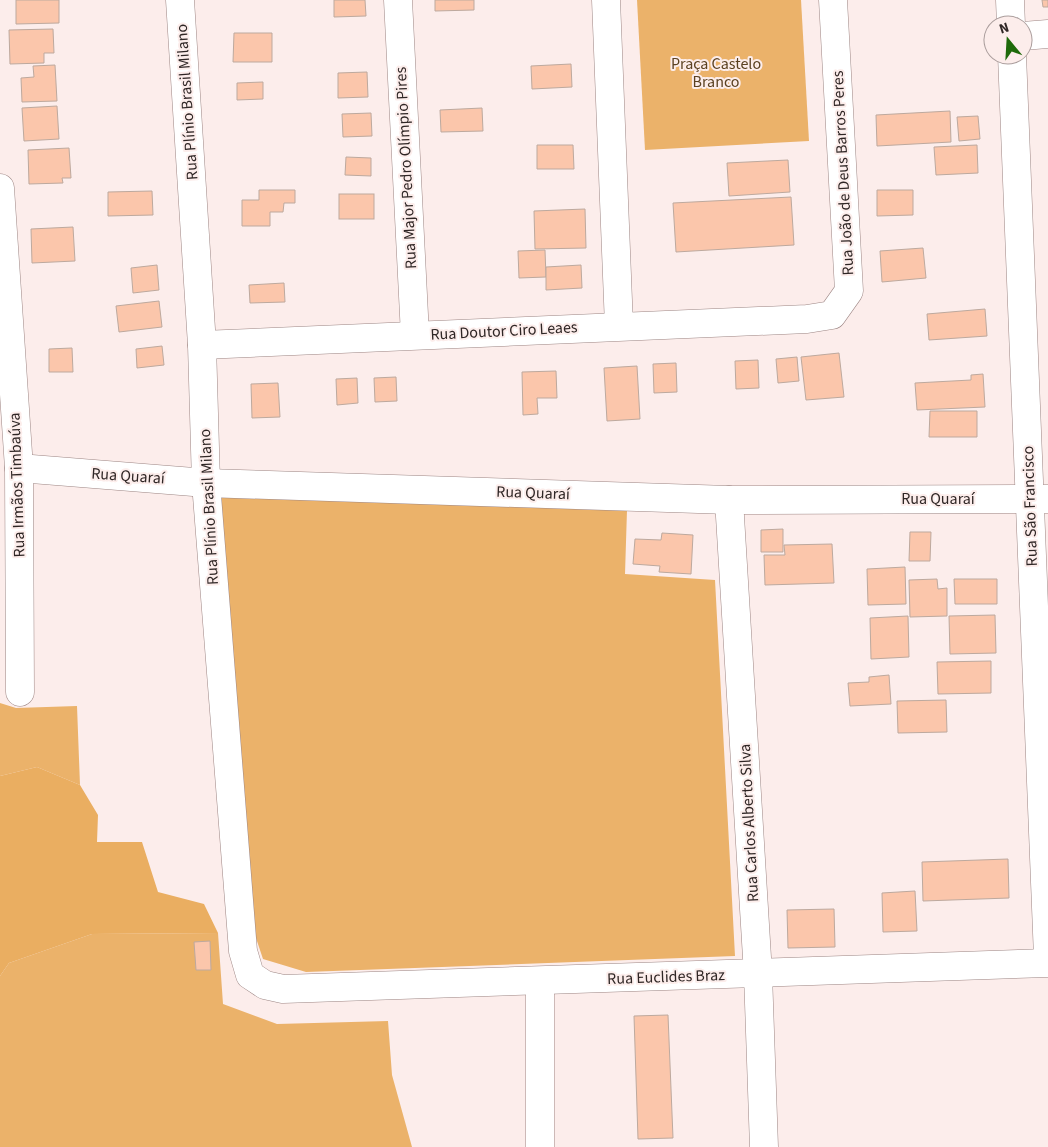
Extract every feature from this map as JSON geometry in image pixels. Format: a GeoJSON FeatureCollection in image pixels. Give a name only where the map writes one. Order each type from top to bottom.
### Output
{"type":"FeatureCollection","features":[{"type":"Feature","properties":{"kind":"street","name":"Rua Plínio Brasil Milano"},"geometry":{"type":"LineString","coordinates":[[180,0],[202,345],[206,482],[243,951],[250,975],[265,985],[284,990]]}},
{"type":"Feature","properties":{"kind":"street","name":"Rua Major Pedro Olímpio Pires"},"geometry":{"type":"LineString","coordinates":[[398,0],[415,335]]}},
{"type":"Feature","properties":{"kind":"street"},"geometry":{"type":"LineString","coordinates":[[606,0],[619,326]]}},
{"type":"Feature","properties":{"kind":"street","name":"Rua João de Deus Barros Peres"},"geometry":{"type":"LineString","coordinates":[[806,319],[832,314],[849,291],[833,0]]}},
{"type":"Feature","properties":{"kind":"street"},"geometry":{"type":"LineString","coordinates":[[1010,0],[1011,15]]}},
{"type":"Feature","properties":{"kind":"street"},"geometry":{"type":"LineString","coordinates":[[1033,35],[1048,34]]}},
{"type":"Feature","properties":{"kind":"street","name":"Rua São Francisco"},"geometry":{"type":"LineString","coordinates":[[1013,65],[1039,499],[1048,957]]}},
{"type":"Feature","properties":{"kind":"street","name":"Rua Irmãos Timbaúva"},"geometry":{"type":"LineString","coordinates":[[0,188],[18,468],[20,692]]}},
{"type":"Feature","properties":{"kind":"street","name":"Rua Doutor Ciro Leaes"},"geometry":{"type":"LineString","coordinates":[[202,345],[806,319]]}},
{"type":"Feature","properties":{"kind":"street","name":"Rua Quaraí"},"geometry":{"type":"LineString","coordinates":[[18,468],[206,482],[730,500],[1039,499]]}},
{"type":"Feature","properties":{"kind":"street","name":"Rua Carlos Alberto Silva"},"geometry":{"type":"LineString","coordinates":[[730,500],[758,974],[764,1147]]}},
{"type":"Feature","properties":{"kind":"street","name":"Rua Euclides Braz"},"geometry":{"type":"LineString","coordinates":[[284,990],[1048,963]]}},
{"type":"Feature","properties":{"kind":"street"},"geometry":{"type":"LineString","coordinates":[[540,981],[540,1147]]}},
{"type":"Feature","properties":{"kind":"green space","name":"Praça Castelo Branco"},"geometry":{"type":"Polygon","coordinates":[[[637,0],[801,0],[809,141],[645,150],[637,0]]]}},
{"type":"Feature","properties":{"kind":"green space"},"geometry":{"type":"Polygon","coordinates":[[[219,496],[627,510],[625,574],[715,580],[735,956],[306,972],[263,959],[249,917],[219,496]]]}},
{"type":"Feature","properties":{"kind":"green space"},"geometry":{"type":"Polygon","coordinates":[[[0,703],[16,708],[77,706],[80,785],[37,767],[0,776],[0,703]]]}},
{"type":"Feature","properties":{"kind":"green space"},"geometry":{"type":"Polygon","coordinates":[[[218,933],[223,1004],[277,1024],[388,1021],[392,1075],[412,1147],[0,1147],[0,976],[9,963],[92,934],[218,933]]]}},
{"type":"Feature","properties":{"kind":"shaded area"},"geometry":{"type":"Polygon","coordinates":[[[37,767],[80,785],[98,815],[97,842],[142,842],[158,892],[204,904],[218,933],[92,934],[9,963],[0,976],[0,776],[37,767]]]}},
{"type":"Feature","properties":{"kind":"building"},"geometry":{"type":"Polygon","coordinates":[[[16,0],[59,0],[59,23],[16,24],[16,0]]]}},
{"type":"Feature","properties":{"kind":"building"},"geometry":{"type":"Polygon","coordinates":[[[334,0],[365,0],[366,16],[334,17],[334,0]]]}},
{"type":"Feature","properties":{"kind":"building"},"geometry":{"type":"Polygon","coordinates":[[[435,0],[474,0],[474,10],[435,11],[435,0]]]}},
{"type":"Feature","properties":{"kind":"building"},"geometry":{"type":"Polygon","coordinates":[[[1042,0],[1048,0],[1048,7],[1043,7],[1042,0]]]}},
{"type":"Feature","properties":{"kind":"building"},"geometry":{"type":"Polygon","coordinates":[[[53,29],[54,53],[44,53],[44,63],[10,64],[9,30],[53,29]]]}},
{"type":"Feature","properties":{"kind":"building"},"geometry":{"type":"Polygon","coordinates":[[[234,33],[272,33],[272,62],[233,62],[234,33]]]}},
{"type":"Feature","properties":{"kind":"building"},"geometry":{"type":"Polygon","coordinates":[[[571,64],[572,87],[532,89],[531,66],[571,64]]]}},
{"type":"Feature","properties":{"kind":"building"},"geometry":{"type":"Polygon","coordinates":[[[55,65],[57,101],[22,102],[21,78],[34,77],[33,66],[55,65]]]}},
{"type":"Feature","properties":{"kind":"building"},"geometry":{"type":"Polygon","coordinates":[[[367,72],[368,97],[338,98],[338,73],[367,72]]]}},
{"type":"Feature","properties":{"kind":"building"},"geometry":{"type":"Polygon","coordinates":[[[263,82],[263,99],[237,100],[237,83],[263,82]]]}},
{"type":"Feature","properties":{"kind":"building"},"geometry":{"type":"Polygon","coordinates":[[[57,106],[59,139],[24,141],[22,108],[57,106]]]}},
{"type":"Feature","properties":{"kind":"building"},"geometry":{"type":"Polygon","coordinates":[[[482,108],[483,131],[441,132],[440,110],[482,108]]]}},
{"type":"Feature","properties":{"kind":"building"},"geometry":{"type":"Polygon","coordinates":[[[950,111],[951,142],[877,146],[876,115],[950,111]]]}},
{"type":"Feature","properties":{"kind":"building"},"geometry":{"type":"Polygon","coordinates":[[[371,113],[372,136],[343,137],[342,114],[371,113]]]}},
{"type":"Feature","properties":{"kind":"building"},"geometry":{"type":"Polygon","coordinates":[[[978,116],[980,139],[959,141],[957,117],[978,116]]]}},
{"type":"Feature","properties":{"kind":"building"},"geometry":{"type":"Polygon","coordinates":[[[537,145],[573,145],[574,169],[537,169],[537,145]]]}},
{"type":"Feature","properties":{"kind":"building"},"geometry":{"type":"Polygon","coordinates":[[[977,145],[978,173],[936,175],[934,147],[977,145]]]}},
{"type":"Feature","properties":{"kind":"building"},"geometry":{"type":"Polygon","coordinates":[[[69,148],[71,178],[62,178],[63,183],[29,184],[28,150],[69,148]]]}},
{"type":"Feature","properties":{"kind":"building"},"geometry":{"type":"Polygon","coordinates":[[[346,157],[371,158],[371,176],[345,175],[346,157]]]}},
{"type":"Feature","properties":{"kind":"building"},"geometry":{"type":"Polygon","coordinates":[[[788,160],[790,192],[729,196],[727,163],[788,160]]]}},
{"type":"Feature","properties":{"kind":"building"},"geometry":{"type":"Polygon","coordinates":[[[259,190],[295,190],[295,203],[284,203],[283,212],[270,212],[270,226],[242,226],[242,200],[259,200],[259,190]]]}},
{"type":"Feature","properties":{"kind":"building"},"geometry":{"type":"Polygon","coordinates":[[[877,190],[913,190],[913,215],[877,216],[877,190]]]}},
{"type":"Feature","properties":{"kind":"building"},"geometry":{"type":"Polygon","coordinates":[[[152,191],[153,215],[108,216],[108,192],[152,191]]]}},
{"type":"Feature","properties":{"kind":"building"},"geometry":{"type":"Polygon","coordinates":[[[339,194],[374,194],[374,219],[339,219],[339,194]]]}},
{"type":"Feature","properties":{"kind":"building"},"geometry":{"type":"Polygon","coordinates":[[[791,197],[794,245],[676,252],[673,203],[791,197]]]}},
{"type":"Feature","properties":{"kind":"building"},"geometry":{"type":"Polygon","coordinates":[[[585,209],[586,248],[535,249],[534,211],[585,209]]]}},
{"type":"Feature","properties":{"kind":"building"},"geometry":{"type":"Polygon","coordinates":[[[73,227],[75,261],[32,263],[31,229],[73,227]]]}},
{"type":"Feature","properties":{"kind":"building"},"geometry":{"type":"Polygon","coordinates":[[[923,248],[926,278],[882,282],[880,251],[923,248]]]}},
{"type":"Feature","properties":{"kind":"building"},"geometry":{"type":"Polygon","coordinates":[[[545,250],[546,277],[519,278],[518,251],[545,250]]]}},
{"type":"Feature","properties":{"kind":"building"},"geometry":{"type":"Polygon","coordinates":[[[157,265],[159,290],[133,293],[131,268],[157,265]]]}},
{"type":"Feature","properties":{"kind":"building"},"geometry":{"type":"Polygon","coordinates":[[[581,265],[582,288],[546,290],[546,267],[581,265]]]}},
{"type":"Feature","properties":{"kind":"building"},"geometry":{"type":"Polygon","coordinates":[[[284,283],[285,302],[250,303],[249,285],[284,283]]]}},
{"type":"Feature","properties":{"kind":"building"},"geometry":{"type":"Polygon","coordinates":[[[159,301],[162,327],[119,332],[116,306],[159,301]]]}},
{"type":"Feature","properties":{"kind":"building"},"geometry":{"type":"Polygon","coordinates":[[[985,309],[987,336],[929,340],[927,314],[985,309]]]}},
{"type":"Feature","properties":{"kind":"building"},"geometry":{"type":"Polygon","coordinates":[[[162,346],[164,365],[137,368],[136,349],[162,346]]]}},
{"type":"Feature","properties":{"kind":"building"},"geometry":{"type":"Polygon","coordinates":[[[72,348],[73,372],[49,372],[49,349],[72,348]]]}},
{"type":"Feature","properties":{"kind":"building"},"geometry":{"type":"Polygon","coordinates":[[[839,353],[844,397],[806,400],[801,357],[839,353]]]}},
{"type":"Feature","properties":{"kind":"building"},"geometry":{"type":"Polygon","coordinates":[[[797,357],[799,381],[778,383],[776,359],[797,357]]]}},
{"type":"Feature","properties":{"kind":"building"},"geometry":{"type":"Polygon","coordinates":[[[758,360],[759,388],[736,389],[735,361],[758,360]]]}},
{"type":"Feature","properties":{"kind":"building"},"geometry":{"type":"Polygon","coordinates":[[[676,363],[677,392],[654,393],[653,364],[676,363]]]}},
{"type":"Feature","properties":{"kind":"building"},"geometry":{"type":"Polygon","coordinates":[[[637,366],[640,419],[607,421],[604,368],[637,366]]]}},
{"type":"Feature","properties":{"kind":"building"},"geometry":{"type":"Polygon","coordinates":[[[556,371],[557,398],[537,398],[538,414],[523,415],[522,372],[556,371]]]}},
{"type":"Feature","properties":{"kind":"building"},"geometry":{"type":"Polygon","coordinates":[[[983,374],[985,407],[917,410],[915,383],[971,380],[971,375],[983,374]]]}},
{"type":"Feature","properties":{"kind":"building"},"geometry":{"type":"Polygon","coordinates":[[[396,377],[397,401],[375,402],[374,378],[396,377]]]}},
{"type":"Feature","properties":{"kind":"building"},"geometry":{"type":"Polygon","coordinates":[[[357,378],[358,403],[337,405],[336,379],[357,378]]]}},
{"type":"Feature","properties":{"kind":"building"},"geometry":{"type":"Polygon","coordinates":[[[278,383],[280,417],[252,418],[251,384],[278,383]]]}},
{"type":"Feature","properties":{"kind":"building"},"geometry":{"type":"Polygon","coordinates":[[[930,411],[977,411],[977,437],[929,437],[930,411]]]}},
{"type":"Feature","properties":{"kind":"building"},"geometry":{"type":"Polygon","coordinates":[[[783,529],[783,552],[761,552],[761,530],[783,529]]]}},
{"type":"Feature","properties":{"kind":"building"},"geometry":{"type":"Polygon","coordinates":[[[910,532],[931,532],[930,561],[909,561],[910,532]]]}},
{"type":"Feature","properties":{"kind":"building"},"geometry":{"type":"Polygon","coordinates":[[[662,533],[693,535],[691,574],[659,572],[660,566],[633,564],[635,539],[661,540],[662,533]]]}},
{"type":"Feature","properties":{"kind":"building"},"geometry":{"type":"Polygon","coordinates":[[[832,544],[834,583],[765,585],[764,555],[785,555],[784,545],[832,544]]]}},
{"type":"Feature","properties":{"kind":"building"},"geometry":{"type":"Polygon","coordinates":[[[905,567],[906,604],[868,605],[867,569],[905,567]]]}},
{"type":"Feature","properties":{"kind":"building"},"geometry":{"type":"Polygon","coordinates":[[[937,579],[938,589],[947,588],[947,616],[910,617],[909,580],[937,579]]]}},
{"type":"Feature","properties":{"kind":"building"},"geometry":{"type":"Polygon","coordinates":[[[954,579],[997,579],[997,604],[955,604],[954,579]]]}},
{"type":"Feature","properties":{"kind":"building"},"geometry":{"type":"Polygon","coordinates":[[[995,615],[996,653],[950,654],[949,616],[995,615]]]}},
{"type":"Feature","properties":{"kind":"building"},"geometry":{"type":"Polygon","coordinates":[[[908,616],[909,657],[871,659],[870,618],[908,616]]]}},
{"type":"Feature","properties":{"kind":"building"},"geometry":{"type":"Polygon","coordinates":[[[991,661],[991,693],[938,694],[937,662],[991,661]]]}},
{"type":"Feature","properties":{"kind":"building"},"geometry":{"type":"Polygon","coordinates":[[[889,675],[891,704],[850,706],[848,683],[869,682],[869,677],[889,675]]]}},
{"type":"Feature","properties":{"kind":"building"},"geometry":{"type":"Polygon","coordinates":[[[946,700],[947,732],[898,733],[897,701],[946,700]]]}},
{"type":"Feature","properties":{"kind":"building"},"geometry":{"type":"Polygon","coordinates":[[[1008,859],[1009,898],[923,901],[922,862],[1008,859]]]}},
{"type":"Feature","properties":{"kind":"building"},"geometry":{"type":"Polygon","coordinates":[[[915,891],[917,931],[883,932],[882,893],[915,891]]]}},
{"type":"Feature","properties":{"kind":"building"},"geometry":{"type":"Polygon","coordinates":[[[834,909],[835,947],[788,948],[787,910],[834,909]]]}},
{"type":"Feature","properties":{"kind":"building"},"geometry":{"type":"Polygon","coordinates":[[[210,941],[211,970],[196,970],[194,942],[210,941]]]}},
{"type":"Feature","properties":{"kind":"building"},"geometry":{"type":"Polygon","coordinates":[[[668,1015],[673,1138],[638,1139],[634,1016],[668,1015]]]}}]}
